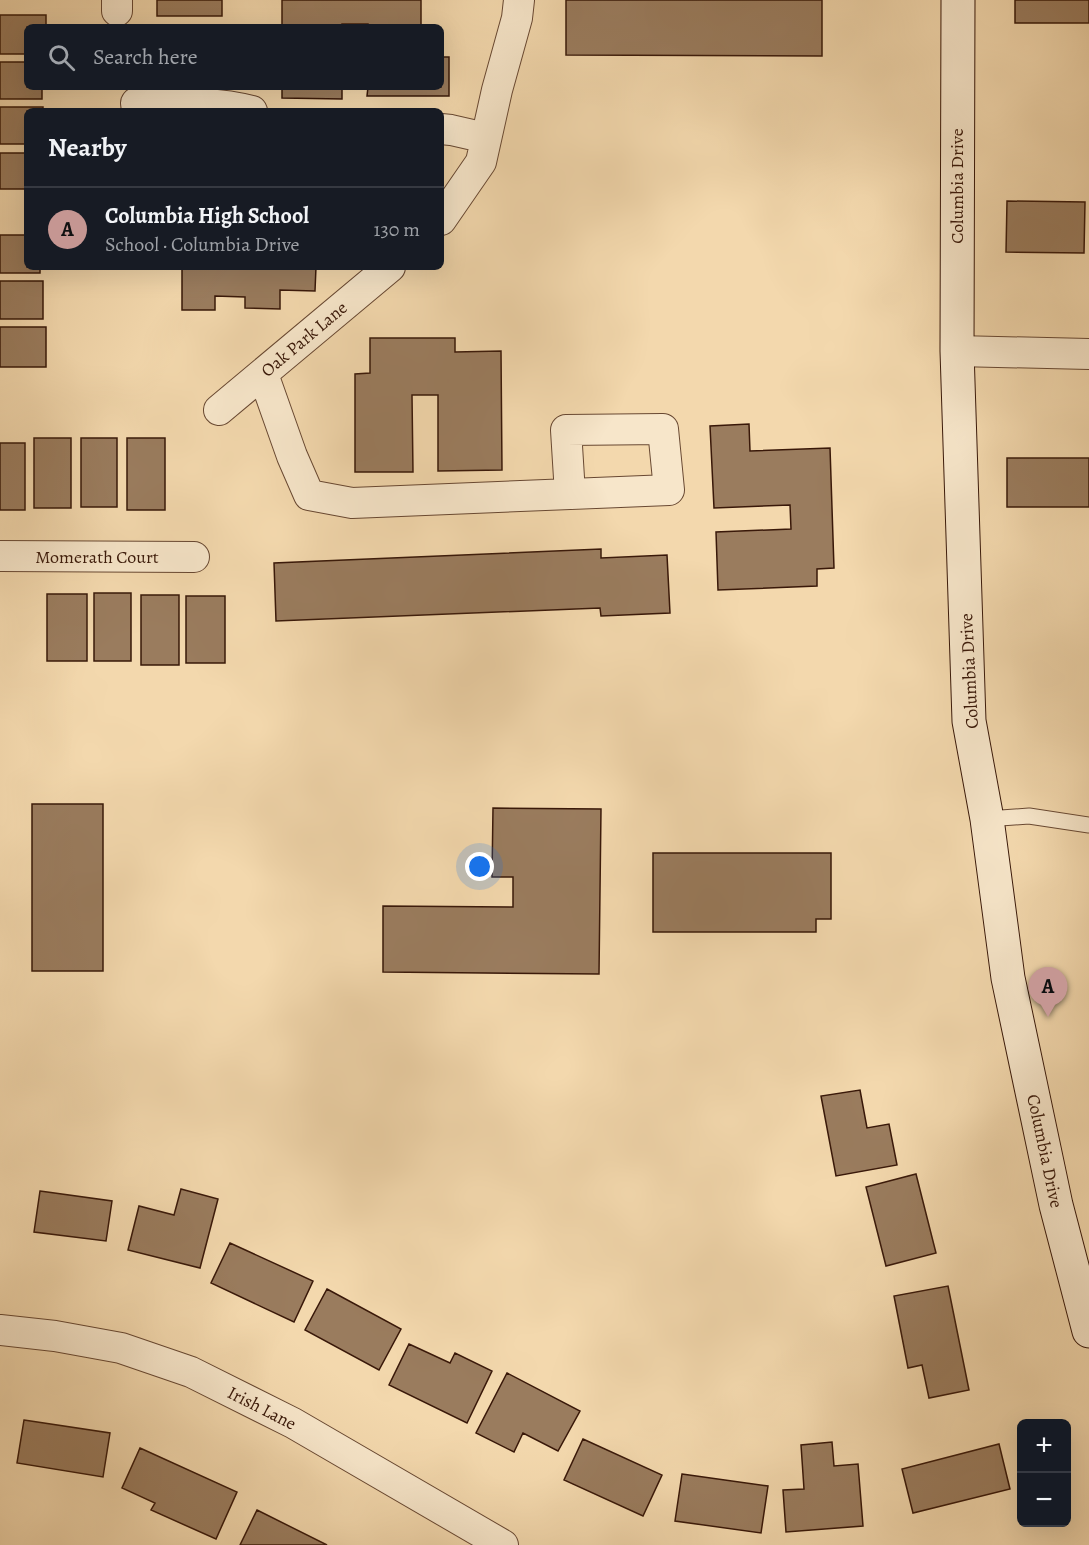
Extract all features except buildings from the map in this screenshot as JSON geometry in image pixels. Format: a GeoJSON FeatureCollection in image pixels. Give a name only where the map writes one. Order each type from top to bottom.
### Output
{"type":"FeatureCollection","features":[{"type":"Feature","properties":{"kind":"main road","name":"Columbia Drive"},"geometry":{"type":"LineString","coordinates":[[958,0],[957,351],[969,721],[987,819],[1008,978],[1056,1205],[1089,1331]]}},
{"type":"Feature","properties":{"kind":"street"},"geometry":{"type":"LineString","coordinates":[[444,216],[481,162],[497,90],[517,18],[519,0]]}},
{"type":"Feature","properties":{"kind":"street"},"geometry":{"type":"LineString","coordinates":[[137,108],[136,104],[202,102],[242,108]]}},
{"type":"Feature","properties":{"kind":"street"},"geometry":{"type":"LineString","coordinates":[[444,129],[486,138]]}},
{"type":"Feature","properties":{"kind":"street","name":"Oak Park Lane"},"geometry":{"type":"LineString","coordinates":[[219,410],[386,270]]}},
{"type":"Feature","properties":{"kind":"street"},"geometry":{"type":"LineString","coordinates":[[957,351],[1089,354]]}},
{"type":"Feature","properties":{"kind":"street"},"geometry":{"type":"LineString","coordinates":[[263,374],[292,456],[309,495],[352,503],[570,494]]}},
{"type":"Feature","properties":{"kind":"street","name":"Momerath Court"},"geometry":{"type":"LineString","coordinates":[[0,556],[194,557]]}},
{"type":"Feature","properties":{"kind":"street","name":"Irish Lane"},"geometry":{"type":"LineString","coordinates":[[0,1330],[55,1336],[121,1348],[191,1372],[293,1423],[503,1545]]}},
{"type":"Feature","properties":{"kind":"lane"},"geometry":{"type":"LineString","coordinates":[[987,819],[1029,816],[1089,825]]}},
{"type":"Feature","properties":{"kind":"place","name":"Columbia High School"},"geometry":{"type":"Point","coordinates":[1048,1017]}}]}
